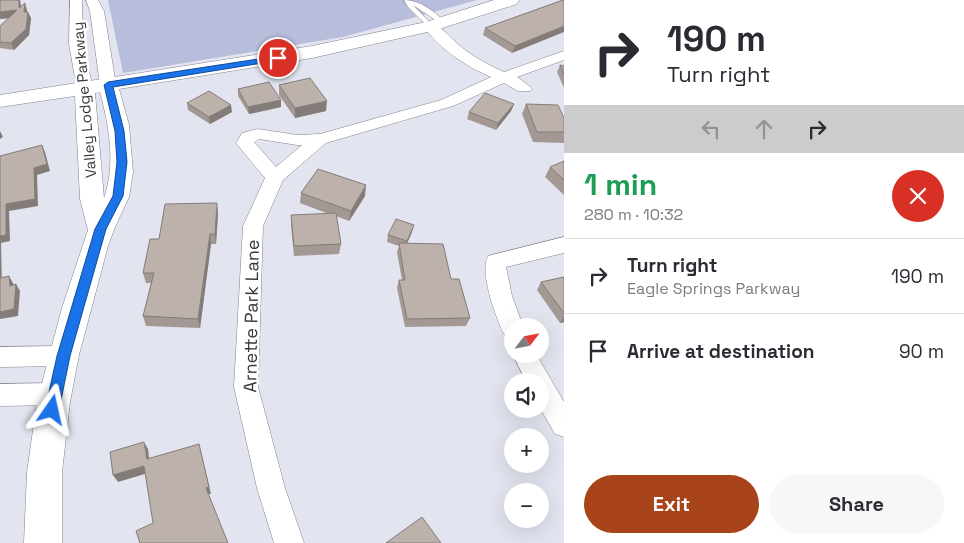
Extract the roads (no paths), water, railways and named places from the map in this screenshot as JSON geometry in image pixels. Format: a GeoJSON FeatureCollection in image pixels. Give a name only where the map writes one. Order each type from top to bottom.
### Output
{"type":"FeatureCollection","features":[{"type":"Feature","properties":{"kind":"street","name":"Valley Lodge Parkway"},"geometry":{"type":"LineString","coordinates":[[76,0],[76,44],[84,89],[89,137],[92,199],[100,229]]}},
{"type":"Feature","properties":{"kind":"street","name":"Valley Lodge Parkway"},"geometry":{"type":"LineString","coordinates":[[43,543],[42,507],[46,440],[55,394],[63,356],[100,229],[118,196],[122,162],[119,131],[108,85],[97,11],[92,0]]}},
{"type":"Feature","properties":{"kind":"street"},"geometry":{"type":"LineString","coordinates":[[0,101],[304,54],[436,24],[511,0]]}},
{"type":"Feature","properties":{"kind":"street"},"geometry":{"type":"LineString","coordinates":[[436,24],[437,36],[484,68],[506,76],[524,88]]}},
{"type":"Feature","properties":{"kind":"street"},"geometry":{"type":"LineString","coordinates":[[275,177],[249,150],[245,143],[248,137],[258,134],[297,140],[320,139],[446,102],[506,76],[564,55]]}},
{"type":"Feature","properties":{"kind":"street","name":"Arnette Park Lane"},"geometry":{"type":"LineString","coordinates":[[290,543],[270,488],[246,387],[253,226],[275,177],[320,139]]}},
{"type":"Feature","properties":{"kind":"street"},"geometry":{"type":"LineString","coordinates":[[509,318],[501,296],[495,262],[564,245]]}},
{"type":"Feature","properties":{"kind":"street"},"geometry":{"type":"LineString","coordinates":[[0,357],[63,356]]}},
{"type":"Feature","properties":{"kind":"street"},"geometry":{"type":"LineString","coordinates":[[0,395],[55,394]]}},
{"type":"Feature","properties":{"kind":"street"},"geometry":{"type":"LineString","coordinates":[[549,400],[564,425]]}},
{"type":"Feature","properties":{"kind":"lane"},"geometry":{"type":"LineString","coordinates":[[406,0],[412,9],[436,24]]}},
{"type":"Feature","properties":{"kind":"lane"},"geometry":{"type":"LineString","coordinates":[[406,0],[422,6],[436,24]]}}]}
